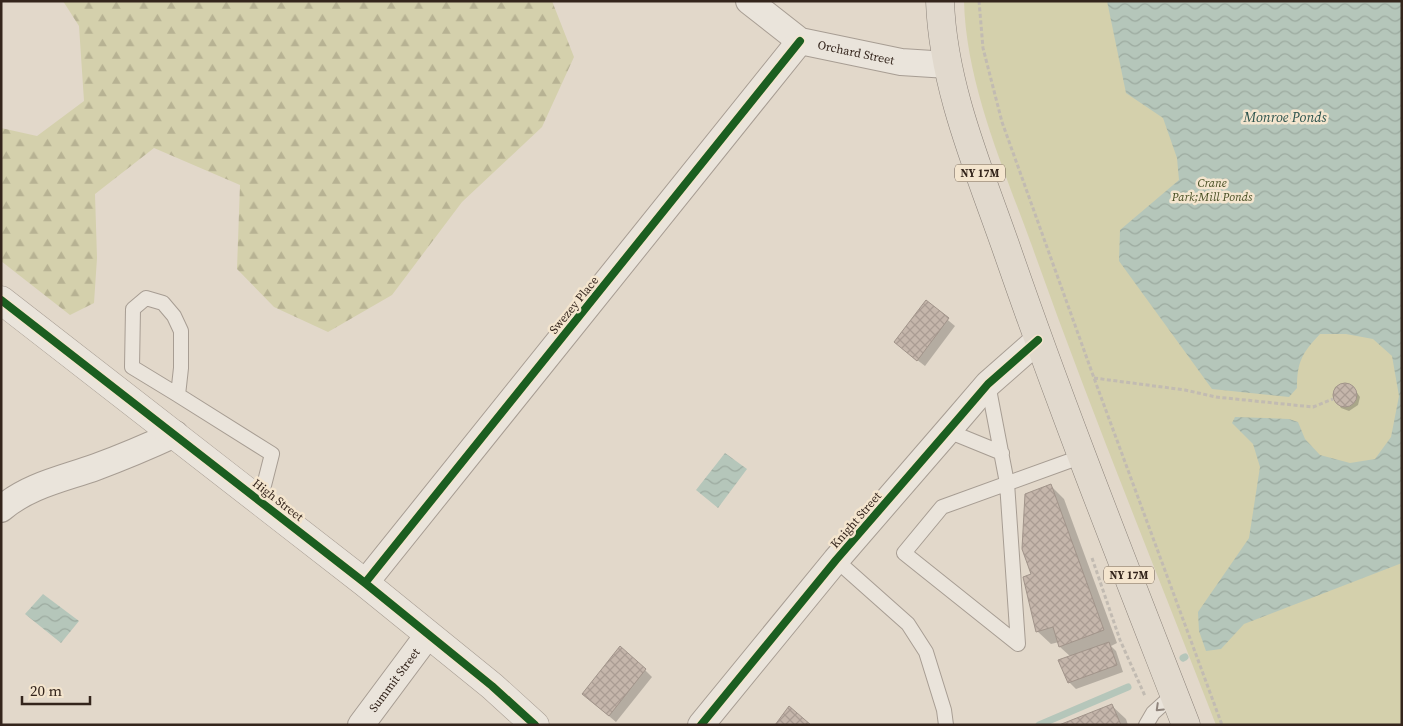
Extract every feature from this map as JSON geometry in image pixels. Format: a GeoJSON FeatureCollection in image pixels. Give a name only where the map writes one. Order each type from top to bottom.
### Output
{"type":"FeatureCollection","features":[{"type":"Feature","properties":{"kind":"main road","name":"NY 17M"},"geometry":{"type":"LineString","coordinates":[[940,1],[948,65],[961,117],[1038,340],[1186,725]]}},
{"type":"Feature","properties":{"kind":"street","name":"Orchard Street"},"geometry":{"type":"LineString","coordinates":[[749,1],[800,42],[901,62],[948,65]]}},
{"type":"Feature","properties":{"kind":"street","name":"Swezey Place"},"geometry":{"type":"LineString","coordinates":[[365,583],[800,42]]}},
{"type":"Feature","properties":{"kind":"street","name":"High Street"},"geometry":{"type":"LineString","coordinates":[[1,300],[365,583],[492,686],[522,720]]}},
{"type":"Feature","properties":{"kind":"street","name":"Knight Street"},"geometry":{"type":"LineString","coordinates":[[701,725],[836,560],[988,384],[1038,340]]}},
{"type":"Feature","properties":{"kind":"street"},"geometry":{"type":"LineString","coordinates":[[1,509],[15,497],[39,486],[105,463],[175,434]]}},
{"type":"Feature","properties":{"kind":"street","name":"Summit Street"},"geometry":{"type":"LineString","coordinates":[[361,725],[428,635]]}},
{"type":"Feature","properties":{"kind":"lane"},"geometry":{"type":"LineString","coordinates":[[178,395],[181,368],[181,331],[174,316],[163,303],[146,298],[133,309],[132,367],[272,454],[260,501]]}},
{"type":"Feature","properties":{"kind":"lane"},"geometry":{"type":"LineString","coordinates":[[988,384],[1007,483],[1018,644],[904,553],[942,507],[1007,483],[1083,456]]}},
{"type":"Feature","properties":{"kind":"lane"},"geometry":{"type":"LineString","coordinates":[[948,430],[1002,453]]}},
{"type":"Feature","properties":{"kind":"lane"},"geometry":{"type":"LineString","coordinates":[[836,560],[908,624],[926,652],[944,710],[946,725]]}},
{"type":"Feature","properties":{"kind":"lane"},"geometry":{"type":"LineString","coordinates":[[1146,725],[1153,713],[1174,694]]}},
{"type":"Feature","properties":{"kind":"path"},"geometry":{"type":"LineString","coordinates":[[979,1],[983,48],[1002,122],[1222,725]]}},
{"type":"Feature","properties":{"kind":"path"},"geometry":{"type":"LineString","coordinates":[[1094,378],[1185,390],[1216,398],[1313,407],[1333,399]]}},
{"type":"Feature","properties":{"kind":"green space"},"geometry":{"type":"Polygon","coordinates":[[[63,1],[552,1],[574,57],[542,127],[462,202],[392,295],[328,332],[274,307],[237,269],[240,185],[154,148],[95,194],[97,258],[94,303],[70,315],[1,261],[1,128],[37,136],[84,101],[79,26],[63,1]]]}},
{"type":"Feature","properties":{"kind":"green space","name":"Crane Park;Mill Ponds"},"geometry":{"type":"Polygon","coordinates":[[[964,1],[1402,1],[1402,725],[1216,725],[1099,426],[988,126],[979,95],[966,32],[964,1]]]}},
{"type":"Feature","properties":{"kind":"water","name":"Monroe Ponds"},"geometry":{"type":"Polygon","coordinates":[[[1107,1],[1402,1],[1402,563],[1244,624],[1221,649],[1206,651],[1199,631],[1198,612],[1249,538],[1260,467],[1253,444],[1232,423],[1235,417],[1289,419],[1298,422],[1305,439],[1320,455],[1350,463],[1375,459],[1391,437],[1399,396],[1392,356],[1373,339],[1346,334],[1320,334],[1302,358],[1298,371],[1297,388],[1289,397],[1212,389],[1119,261],[1120,230],[1179,180],[1177,158],[1163,118],[1126,93],[1107,1]]]}},
{"type":"Feature","properties":{"kind":"water"},"geometry":{"type":"Polygon","coordinates":[[[725,453],[747,469],[718,508],[696,490],[725,453]]]}},
{"type":"Feature","properties":{"kind":"water"},"geometry":{"type":"Polygon","coordinates":[[[43,594],[79,621],[61,643],[25,614],[43,594]]]}},
{"type":"Feature","properties":{"kind":"building"},"geometry":{"type":"Polygon","coordinates":[[[926,300],[949,318],[917,361],[894,342],[926,300]]]}},
{"type":"Feature","properties":{"kind":"building"},"geometry":{"type":"Polygon","coordinates":[[[1345,383],[1354,386],[1357,395],[1354,404],[1345,407],[1336,404],[1333,395],[1336,386],[1345,383]]]}},
{"type":"Feature","properties":{"kind":"building"},"geometry":{"type":"Polygon","coordinates":[[[1051,484],[1104,630],[1059,647],[1053,627],[1036,632],[1023,577],[1031,574],[1022,549],[1025,494],[1051,484]]]}},
{"type":"Feature","properties":{"kind":"building"},"geometry":{"type":"Polygon","coordinates":[[[1109,642],[1117,665],[1068,683],[1058,660],[1109,642]]]}},
{"type":"Feature","properties":{"kind":"building"},"geometry":{"type":"Polygon","coordinates":[[[620,646],[646,669],[609,716],[582,694],[620,646]]]}},
{"type":"Feature","properties":{"kind":"building"},"geometry":{"type":"Polygon","coordinates":[[[1112,704],[1121,725],[1059,725],[1112,704]]]}},
{"type":"Feature","properties":{"kind":"building"},"geometry":{"type":"Polygon","coordinates":[[[789,706],[811,725],[775,725],[789,706]]]}},
{"type":"Feature","properties":{"kind":"waterway"},"geometry":{"type":"LineString","coordinates":[[1039,725],[1128,687]]}},
{"type":"Feature","properties":{"kind":"cycle path"},"geometry":{"type":"LineString","coordinates":[[365,583],[800,41]]}},
{"type":"Feature","properties":{"kind":"cycle path"},"geometry":{"type":"LineString","coordinates":[[1,300],[365,583],[492,686],[535,725]]}},
{"type":"Feature","properties":{"kind":"cycle path"},"geometry":{"type":"LineString","coordinates":[[701,725],[836,560],[988,384],[1038,340]]}}]}
